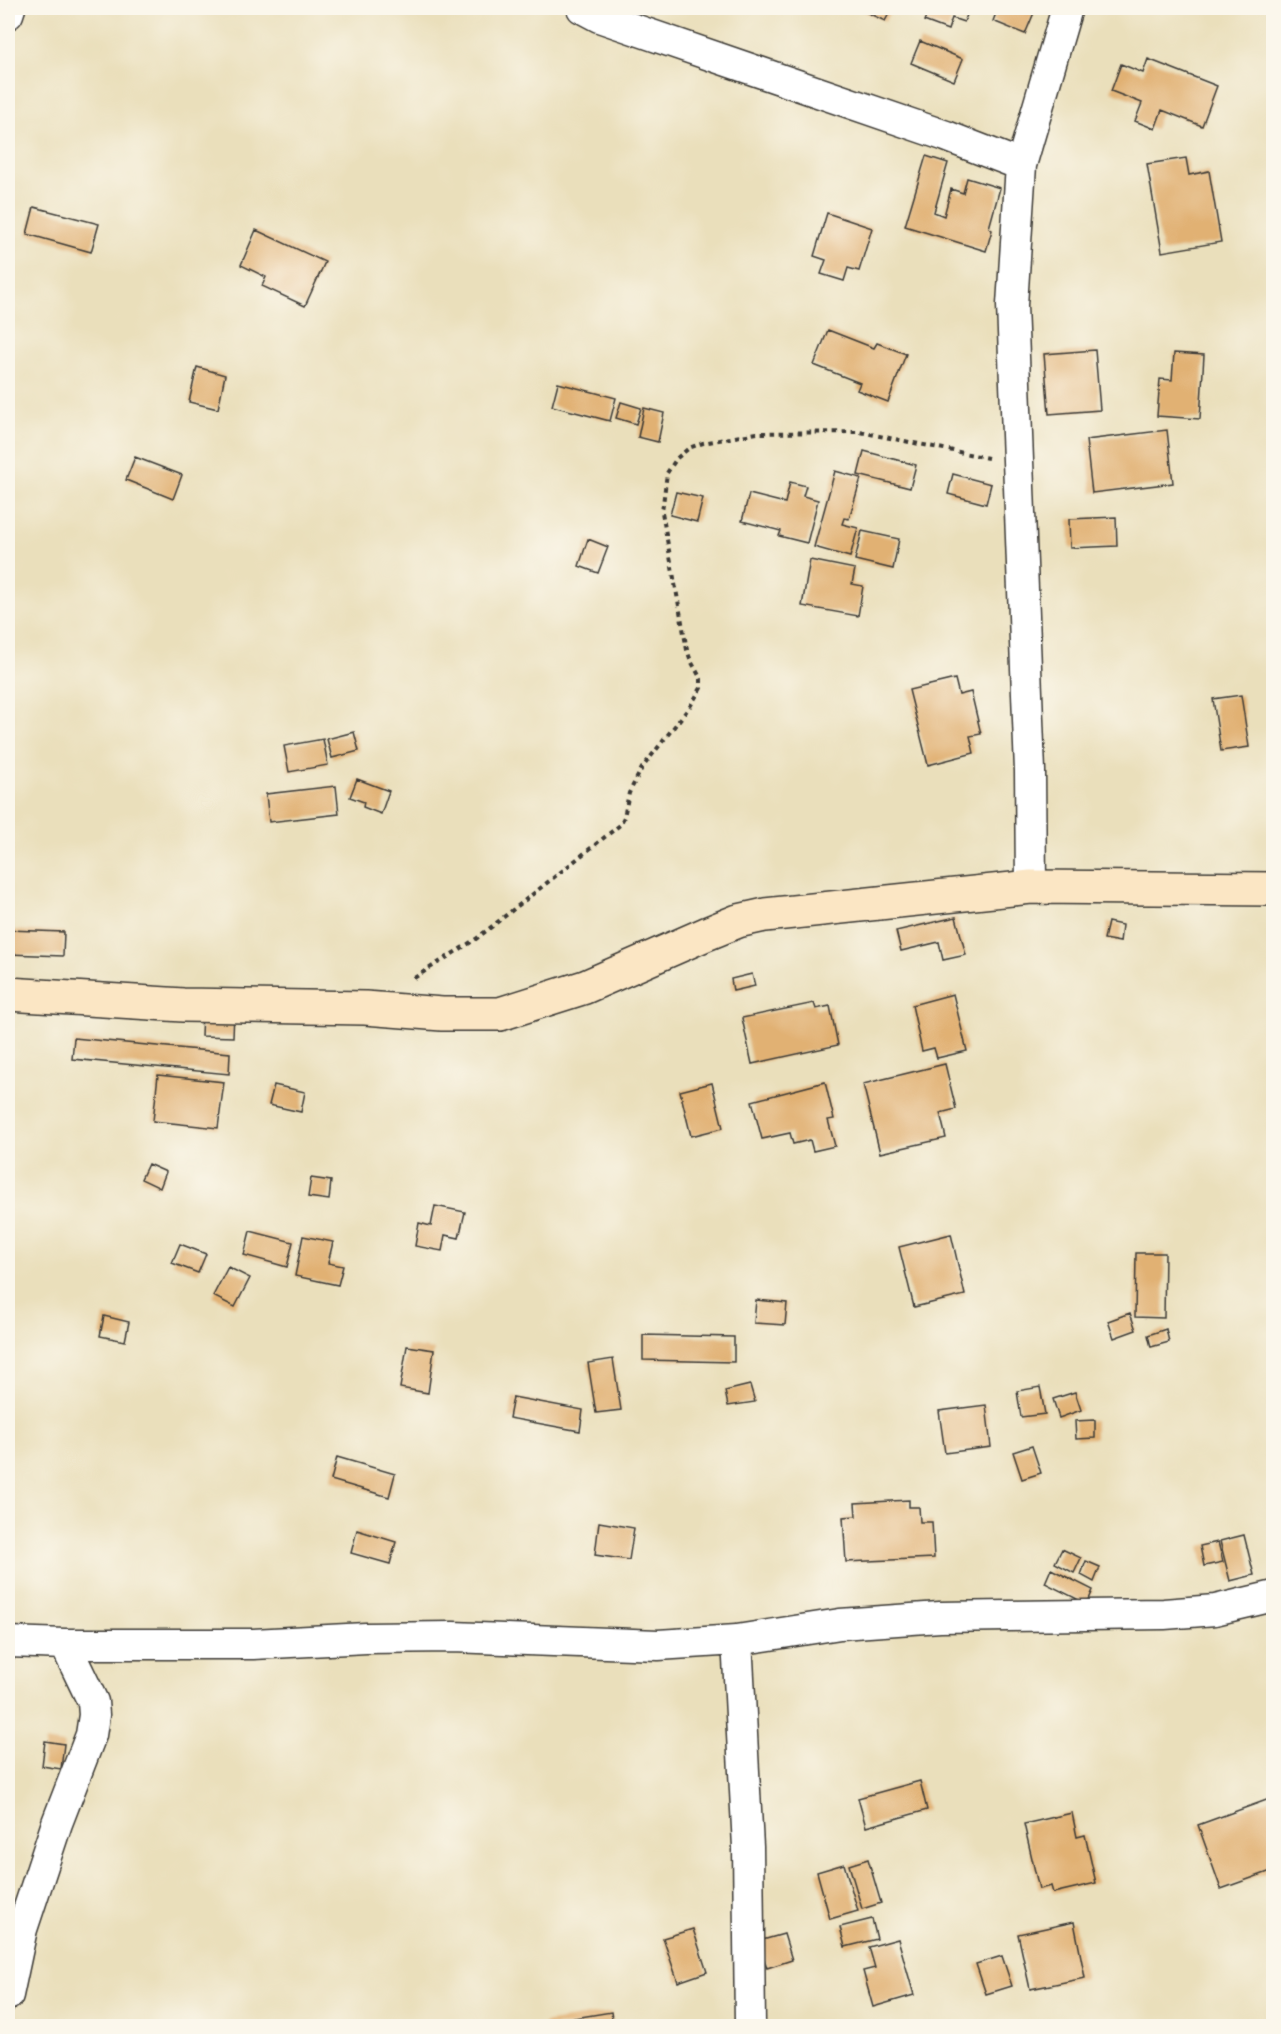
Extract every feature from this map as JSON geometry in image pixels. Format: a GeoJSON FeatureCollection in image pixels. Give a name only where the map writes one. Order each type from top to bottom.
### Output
{"type":"FeatureCollection","features":[{"type":"Feature","properties":{"kind":"street"},"geometry":{"type":"LineString","coordinates":[[8,14],[10,8]]}},
{"type":"Feature","properties":{"kind":"street"},"geometry":{"type":"LineString","coordinates":[[1031,887],[1030,771],[1012,305],[1021,165],[1067,8]]}},
{"type":"Feature","properties":{"kind":"street"},"geometry":{"type":"LineString","coordinates":[[595,11],[1021,165]]}},
{"type":"Feature","properties":{"kind":"street"},"geometry":{"type":"LineString","coordinates":[[8,994],[183,1005],[365,1008],[442,1014],[500,1014],[585,987],[738,921],[765,915],[1031,887],[1274,889]]}},
{"type":"Feature","properties":{"kind":"street"},"geometry":{"type":"LineString","coordinates":[[8,1642],[253,1644],[366,1638],[453,1637],[658,1645],[737,1640],[840,1624],[940,1617],[1164,1614],[1215,1610],[1274,1596]]}},
{"type":"Feature","properties":{"kind":"street"},"geometry":{"type":"LineString","coordinates":[[737,1640],[748,1847],[750,2026]]}},
{"type":"Feature","properties":{"kind":"street"},"geometry":{"type":"LineString","coordinates":[[8,1995],[22,1929],[57,1823],[91,1735],[93,1702],[65,1644]]}},
{"type":"Feature","properties":{"kind":"path"},"geometry":{"type":"LineString","coordinates":[[365,1008],[476,939],[592,846],[614,832],[624,817],[629,793],[642,768],[691,705],[701,688],[701,679],[687,650],[662,512],[667,473],[677,458],[689,448],[757,433],[860,432],[1019,464]]}},
{"type":"Feature","properties":{"kind":"building"},"geometry":{"type":"Polygon","coordinates":[[[857,8],[892,8],[885,21],[857,8]]]}},
{"type":"Feature","properties":{"kind":"building"},"geometry":{"type":"Polygon","coordinates":[[[912,8],[970,8],[964,22],[952,18],[948,30],[924,21],[927,14],[912,8]]]}},
{"type":"Feature","properties":{"kind":"building"},"geometry":{"type":"Polygon","coordinates":[[[998,8],[1036,8],[1025,34],[993,21],[998,8]]]}},
{"type":"Feature","properties":{"kind":"building"},"geometry":{"type":"Polygon","coordinates":[[[920,41],[963,59],[954,81],[911,63],[920,41]]]}},
{"type":"Feature","properties":{"kind":"building"},"geometry":{"type":"Polygon","coordinates":[[[1148,59],[1217,86],[1202,126],[1162,110],[1155,129],[1135,121],[1142,103],[1111,91],[1121,64],[1143,73],[1148,59]]]}},
{"type":"Feature","properties":{"kind":"building"},"geometry":{"type":"Polygon","coordinates":[[[926,156],[948,163],[934,212],[944,216],[951,189],[963,193],[967,178],[1000,188],[989,228],[992,230],[986,251],[905,226],[926,156]]]}},
{"type":"Feature","properties":{"kind":"building"},"geometry":{"type":"Polygon","coordinates":[[[1186,158],[1189,175],[1209,171],[1221,242],[1162,252],[1147,164],[1186,158]]]}},
{"type":"Feature","properties":{"kind":"building"},"geometry":{"type":"Polygon","coordinates":[[[34,207],[99,224],[91,252],[27,234],[34,207]]]}},
{"type":"Feature","properties":{"kind":"building"},"geometry":{"type":"Polygon","coordinates":[[[827,213],[872,228],[859,271],[848,268],[844,281],[821,274],[826,260],[814,256],[827,213]]]}},
{"type":"Feature","properties":{"kind":"building"},"geometry":{"type":"Polygon","coordinates":[[[256,230],[325,262],[305,306],[262,286],[266,277],[241,265],[256,230]]]}},
{"type":"Feature","properties":{"kind":"building"},"geometry":{"type":"Polygon","coordinates":[[[828,330],[874,348],[877,343],[906,354],[888,402],[857,390],[860,383],[814,365],[828,330]]]}},
{"type":"Feature","properties":{"kind":"building"},"geometry":{"type":"Polygon","coordinates":[[[1095,350],[1100,410],[1049,414],[1044,354],[1095,350]]]}},
{"type":"Feature","properties":{"kind":"building"},"geometry":{"type":"Polygon","coordinates":[[[1174,353],[1204,355],[1200,419],[1157,416],[1160,379],[1172,380],[1174,353]]]}},
{"type":"Feature","properties":{"kind":"building"},"geometry":{"type":"Polygon","coordinates":[[[197,367],[225,375],[218,409],[189,402],[197,367]]]}},
{"type":"Feature","properties":{"kind":"building"},"geometry":{"type":"Polygon","coordinates":[[[558,383],[616,398],[610,421],[552,406],[558,383]]]}},
{"type":"Feature","properties":{"kind":"building"},"geometry":{"type":"Polygon","coordinates":[[[621,402],[641,408],[636,424],[616,418],[621,402]]]}},
{"type":"Feature","properties":{"kind":"building"},"geometry":{"type":"Polygon","coordinates":[[[644,408],[664,413],[658,442],[638,437],[644,408]]]}},
{"type":"Feature","properties":{"kind":"building"},"geometry":{"type":"Polygon","coordinates":[[[1167,430],[1173,483],[1092,493],[1086,440],[1167,430]]]}},
{"type":"Feature","properties":{"kind":"building"},"geometry":{"type":"Polygon","coordinates":[[[864,451],[916,465],[910,488],[858,475],[864,451]]]}},
{"type":"Feature","properties":{"kind":"building"},"geometry":{"type":"Polygon","coordinates":[[[135,457],[182,475],[173,499],[126,480],[135,457]]]}},
{"type":"Feature","properties":{"kind":"building"},"geometry":{"type":"Polygon","coordinates":[[[835,471],[861,478],[849,519],[844,518],[842,524],[858,528],[850,557],[814,547],[835,471]]]}},
{"type":"Feature","properties":{"kind":"building"},"geometry":{"type":"Polygon","coordinates":[[[953,474],[991,484],[986,504],[948,494],[953,474]]]}},
{"type":"Feature","properties":{"kind":"building"},"geometry":{"type":"Polygon","coordinates":[[[790,482],[806,486],[803,496],[818,500],[807,543],[779,536],[781,531],[742,521],[749,494],[785,503],[790,482]]]}},
{"type":"Feature","properties":{"kind":"building"},"geometry":{"type":"Polygon","coordinates":[[[676,492],[703,498],[697,522],[670,515],[676,492]]]}},
{"type":"Feature","properties":{"kind":"building"},"geometry":{"type":"Polygon","coordinates":[[[1116,517],[1117,546],[1070,548],[1069,519],[1116,517]]]}},
{"type":"Feature","properties":{"kind":"building"},"geometry":{"type":"Polygon","coordinates":[[[862,531],[899,539],[893,569],[855,560],[862,531]]]}},
{"type":"Feature","properties":{"kind":"building"},"geometry":{"type":"Polygon","coordinates":[[[588,539],[608,547],[598,573],[579,566],[588,539]]]}},
{"type":"Feature","properties":{"kind":"building"},"geometry":{"type":"Polygon","coordinates":[[[810,560],[855,569],[852,584],[863,586],[858,616],[802,606],[810,560]]]}},
{"type":"Feature","properties":{"kind":"building"},"geometry":{"type":"Polygon","coordinates":[[[955,679],[959,695],[971,692],[981,734],[970,736],[974,753],[928,765],[909,690],[955,679]]]}},
{"type":"Feature","properties":{"kind":"building"},"geometry":{"type":"Polygon","coordinates":[[[1241,695],[1249,747],[1221,751],[1213,699],[1241,695]]]}},
{"type":"Feature","properties":{"kind":"building"},"geometry":{"type":"Polygon","coordinates":[[[354,732],[359,751],[332,758],[327,739],[354,732]]]}},
{"type":"Feature","properties":{"kind":"building"},"geometry":{"type":"Polygon","coordinates":[[[323,739],[328,765],[289,772],[284,746],[323,739]]]}},
{"type":"Feature","properties":{"kind":"building"},"geometry":{"type":"Polygon","coordinates":[[[357,779],[389,791],[381,814],[363,807],[364,802],[350,797],[357,779]]]}},
{"type":"Feature","properties":{"kind":"building"},"geometry":{"type":"Polygon","coordinates":[[[336,786],[339,814],[269,822],[266,794],[336,786]]]}},
{"type":"Feature","properties":{"kind":"building"},"geometry":{"type":"Polygon","coordinates":[[[956,917],[966,955],[943,960],[939,942],[901,951],[896,931],[956,917]]]}},
{"type":"Feature","properties":{"kind":"building"},"geometry":{"type":"Polygon","coordinates":[[[1108,922],[1122,925],[1120,942],[1104,939],[1108,922]]]}},
{"type":"Feature","properties":{"kind":"building"},"geometry":{"type":"Polygon","coordinates":[[[8,930],[64,932],[63,956],[8,954],[8,930]]]}},
{"type":"Feature","properties":{"kind":"building"},"geometry":{"type":"Polygon","coordinates":[[[752,974],[755,986],[733,991],[731,979],[752,974]]]}},
{"type":"Feature","properties":{"kind":"building"},"geometry":{"type":"Polygon","coordinates":[[[953,994],[967,1051],[937,1058],[934,1048],[922,1051],[912,1005],[953,994]]]}},
{"type":"Feature","properties":{"kind":"building"},"geometry":{"type":"Polygon","coordinates":[[[814,1003],[816,1009],[830,1006],[838,1045],[752,1064],[742,1018],[814,1003]]]}},
{"type":"Feature","properties":{"kind":"building"},"geometry":{"type":"Polygon","coordinates":[[[202,1011],[234,1012],[233,1037],[201,1036],[202,1011]]]}},
{"type":"Feature","properties":{"kind":"building"},"geometry":{"type":"Polygon","coordinates":[[[74,1038],[230,1053],[229,1074],[72,1059],[74,1038]]]}},
{"type":"Feature","properties":{"kind":"building"},"geometry":{"type":"Polygon","coordinates":[[[945,1064],[956,1109],[940,1113],[946,1138],[880,1153],[863,1084],[945,1064]]]}},
{"type":"Feature","properties":{"kind":"building"},"geometry":{"type":"Polygon","coordinates":[[[158,1075],[224,1082],[218,1128],[153,1121],[158,1075]]]}},
{"type":"Feature","properties":{"kind":"building"},"geometry":{"type":"Polygon","coordinates":[[[825,1082],[834,1119],[828,1120],[835,1146],[813,1151],[810,1140],[793,1144],[790,1133],[762,1139],[752,1101],[825,1082]]]}},
{"type":"Feature","properties":{"kind":"building"},"geometry":{"type":"Polygon","coordinates":[[[712,1083],[723,1128],[691,1136],[680,1091],[712,1083]]]}},
{"type":"Feature","properties":{"kind":"building"},"geometry":{"type":"Polygon","coordinates":[[[274,1085],[305,1092],[301,1112],[269,1105],[274,1085]]]}},
{"type":"Feature","properties":{"kind":"building"},"geometry":{"type":"Polygon","coordinates":[[[148,1164],[166,1172],[160,1188],[141,1179],[148,1164]]]}},
{"type":"Feature","properties":{"kind":"building"},"geometry":{"type":"Polygon","coordinates":[[[311,1178],[331,1181],[329,1200],[308,1197],[311,1178]]]}},
{"type":"Feature","properties":{"kind":"building"},"geometry":{"type":"Polygon","coordinates":[[[435,1206],[465,1212],[459,1238],[445,1235],[442,1251],[415,1246],[419,1223],[431,1226],[435,1206]]]}},
{"type":"Feature","properties":{"kind":"building"},"geometry":{"type":"Polygon","coordinates":[[[250,1231],[293,1242],[287,1267],[244,1255],[250,1231]]]}},
{"type":"Feature","properties":{"kind":"building"},"geometry":{"type":"Polygon","coordinates":[[[951,1234],[965,1295],[914,1307],[899,1247],[951,1234]]]}},
{"type":"Feature","properties":{"kind":"building"},"geometry":{"type":"Polygon","coordinates":[[[303,1236],[333,1242],[328,1263],[343,1266],[338,1285],[295,1276],[303,1236]]]}},
{"type":"Feature","properties":{"kind":"building"},"geometry":{"type":"Polygon","coordinates":[[[180,1244],[206,1254],[198,1273],[172,1263],[180,1244]]]}},
{"type":"Feature","properties":{"kind":"building"},"geometry":{"type":"Polygon","coordinates":[[[1136,1253],[1165,1253],[1164,1318],[1135,1317],[1136,1253]]]}},
{"type":"Feature","properties":{"kind":"building"},"geometry":{"type":"Polygon","coordinates":[[[228,1267],[250,1278],[235,1307],[213,1296],[228,1267]]]}},
{"type":"Feature","properties":{"kind":"building"},"geometry":{"type":"Polygon","coordinates":[[[756,1300],[787,1303],[785,1325],[754,1323],[756,1300]]]}},
{"type":"Feature","properties":{"kind":"building"},"geometry":{"type":"Polygon","coordinates":[[[1130,1313],[1136,1330],[1114,1338],[1108,1321],[1130,1313]]]}},
{"type":"Feature","properties":{"kind":"building"},"geometry":{"type":"Polygon","coordinates":[[[104,1316],[129,1322],[125,1341],[100,1336],[104,1316]]]}},
{"type":"Feature","properties":{"kind":"building"},"geometry":{"type":"Polygon","coordinates":[[[1166,1329],[1169,1342],[1151,1347],[1148,1335],[1166,1329]]]}},
{"type":"Feature","properties":{"kind":"building"},"geometry":{"type":"Polygon","coordinates":[[[643,1335],[734,1337],[734,1362],[643,1360],[643,1335]]]}},
{"type":"Feature","properties":{"kind":"building"},"geometry":{"type":"Polygon","coordinates":[[[407,1346],[434,1350],[428,1393],[400,1388],[407,1346]]]}},
{"type":"Feature","properties":{"kind":"building"},"geometry":{"type":"Polygon","coordinates":[[[613,1359],[621,1410],[596,1413],[588,1363],[613,1359]]]}},
{"type":"Feature","properties":{"kind":"building"},"geometry":{"type":"Polygon","coordinates":[[[750,1385],[755,1402],[728,1406],[725,1391],[750,1385]]]}},
{"type":"Feature","properties":{"kind":"building"},"geometry":{"type":"Polygon","coordinates":[[[1040,1387],[1045,1414],[1021,1417],[1017,1391],[1040,1387]]]}},
{"type":"Feature","properties":{"kind":"building"},"geometry":{"type":"Polygon","coordinates":[[[1075,1392],[1081,1410],[1059,1418],[1053,1399],[1075,1392]]]}},
{"type":"Feature","properties":{"kind":"building"},"geometry":{"type":"Polygon","coordinates":[[[513,1397],[583,1410],[580,1431],[509,1418],[513,1397]]]}},
{"type":"Feature","properties":{"kind":"building"},"geometry":{"type":"Polygon","coordinates":[[[986,1405],[991,1447],[945,1453],[939,1411],[986,1405]]]}},
{"type":"Feature","properties":{"kind":"building"},"geometry":{"type":"Polygon","coordinates":[[[1095,1420],[1095,1438],[1076,1439],[1075,1421],[1095,1420]]]}},
{"type":"Feature","properties":{"kind":"building"},"geometry":{"type":"Polygon","coordinates":[[[1032,1446],[1041,1473],[1022,1479],[1013,1452],[1032,1446]]]}},
{"type":"Feature","properties":{"kind":"building"},"geometry":{"type":"Polygon","coordinates":[[[337,1457],[395,1474],[389,1497],[331,1480],[337,1457]]]}},
{"type":"Feature","properties":{"kind":"building"},"geometry":{"type":"Polygon","coordinates":[[[909,1500],[909,1507],[919,1507],[920,1522],[932,1522],[934,1558],[846,1562],[843,1517],[856,1516],[855,1503],[909,1500]]]}},
{"type":"Feature","properties":{"kind":"building"},"geometry":{"type":"Polygon","coordinates":[[[599,1522],[634,1528],[629,1560],[595,1555],[599,1522]]]}},
{"type":"Feature","properties":{"kind":"building"},"geometry":{"type":"Polygon","coordinates":[[[357,1530],[396,1542],[390,1564],[351,1553],[357,1530]]]}},
{"type":"Feature","properties":{"kind":"building"},"geometry":{"type":"Polygon","coordinates":[[[1244,1535],[1254,1575],[1230,1581],[1220,1541],[1244,1535]]]}},
{"type":"Feature","properties":{"kind":"building"},"geometry":{"type":"Polygon","coordinates":[[[1218,1542],[1223,1562],[1204,1566],[1200,1546],[1218,1542]]]}},
{"type":"Feature","properties":{"kind":"building"},"geometry":{"type":"Polygon","coordinates":[[[1062,1549],[1081,1558],[1074,1573],[1055,1563],[1062,1549]]]}},
{"type":"Feature","properties":{"kind":"building"},"geometry":{"type":"Polygon","coordinates":[[[1086,1561],[1100,1567],[1094,1582],[1081,1575],[1086,1561]]]}},
{"type":"Feature","properties":{"kind":"building"},"geometry":{"type":"Polygon","coordinates":[[[1051,1569],[1093,1590],[1087,1604],[1045,1583],[1051,1569]]]}},
{"type":"Feature","properties":{"kind":"building"},"geometry":{"type":"Polygon","coordinates":[[[45,1741],[64,1744],[61,1769],[42,1766],[45,1741]]]}},
{"type":"Feature","properties":{"kind":"building"},"geometry":{"type":"Polygon","coordinates":[[[920,1781],[927,1810],[866,1827],[858,1798],[920,1781]]]}},
{"type":"Feature","properties":{"kind":"building"},"geometry":{"type":"Polygon","coordinates":[[[1272,1798],[1274,1870],[1221,1889],[1198,1825],[1272,1798]]]}},
{"type":"Feature","properties":{"kind":"building"},"geometry":{"type":"Polygon","coordinates":[[[1072,1813],[1077,1837],[1085,1835],[1096,1883],[1053,1893],[1051,1886],[1039,1889],[1024,1824],[1072,1813]]]}},
{"type":"Feature","properties":{"kind":"building"},"geometry":{"type":"Polygon","coordinates":[[[868,1859],[881,1903],[862,1909],[849,1865],[868,1859]]]}},
{"type":"Feature","properties":{"kind":"building"},"geometry":{"type":"Polygon","coordinates":[[[844,1864],[858,1911],[830,1919],[817,1872],[844,1864]]]}},
{"type":"Feature","properties":{"kind":"building"},"geometry":{"type":"Polygon","coordinates":[[[872,1919],[877,1939],[845,1947],[840,1927],[872,1919]]]}},
{"type":"Feature","properties":{"kind":"building"},"geometry":{"type":"Polygon","coordinates":[[[1074,1922],[1085,1978],[1030,1989],[1018,1934],[1074,1922]]]}},
{"type":"Feature","properties":{"kind":"building"},"geometry":{"type":"Polygon","coordinates":[[[693,1929],[707,1972],[678,1982],[663,1938],[693,1929]]]}},
{"type":"Feature","properties":{"kind":"building"},"geometry":{"type":"Polygon","coordinates":[[[784,1934],[792,1960],[767,1968],[759,1941],[784,1934]]]}},
{"type":"Feature","properties":{"kind":"building"},"geometry":{"type":"Polygon","coordinates":[[[898,1939],[914,1995],[873,2007],[863,1971],[875,1968],[869,1947],[898,1939]]]}},
{"type":"Feature","properties":{"kind":"building"},"geometry":{"type":"Polygon","coordinates":[[[1002,1956],[1012,1986],[986,1994],[976,1964],[1002,1956]]]}},
{"type":"Feature","properties":{"kind":"building"},"geometry":{"type":"Polygon","coordinates":[[[611,2012],[613,2026],[544,2026],[544,2023],[611,2012]]]}}]}
